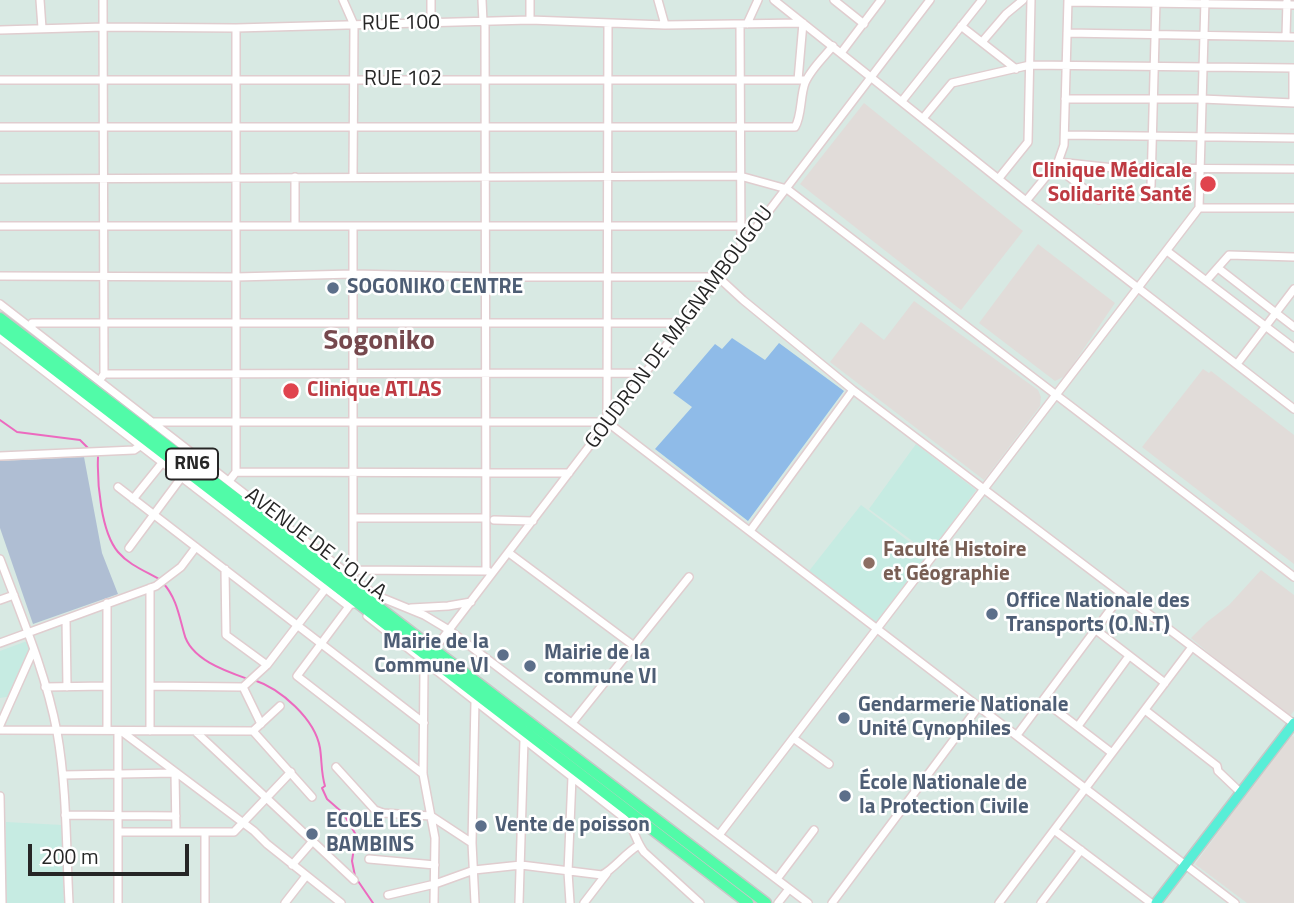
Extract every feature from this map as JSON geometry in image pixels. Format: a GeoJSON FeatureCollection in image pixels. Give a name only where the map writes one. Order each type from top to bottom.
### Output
{"type":"FeatureCollection","features":[{"type":"Feature","properties":{"kind":"highway","name":"AVENUE DE L'O.U.A."},"geometry":{"type":"LineString","coordinates":[[0,318],[348,579],[430,656],[748,903]]}},
{"type":"Feature","properties":{"kind":"highway","name":"AVENUE DE L'O.U.A."},"geometry":{"type":"LineString","coordinates":[[0,328],[348,579]]}},
{"type":"Feature","properties":{"kind":"highway","name":"AVENUE DE L'O.U.A."},"geometry":{"type":"LineString","coordinates":[[430,656],[766,903]]}},
{"type":"Feature","properties":{"kind":"main road"},"geometry":{"type":"LineString","coordinates":[[1154,903],[1294,724]]}},
{"type":"Feature","properties":{"kind":"street"},"geometry":{"type":"LineString","coordinates":[[40,0],[42,28]]}},
{"type":"Feature","properties":{"kind":"street"},"geometry":{"type":"LineString","coordinates":[[103,0],[104,323],[101,377],[646,373]]}},
{"type":"Feature","properties":{"kind":"street"},"geometry":{"type":"LineString","coordinates":[[343,0],[354,25],[353,177]]}},
{"type":"Feature","properties":{"kind":"street"},"geometry":{"type":"LineString","coordinates":[[431,0],[431,24]]}},
{"type":"Feature","properties":{"kind":"street"},"geometry":{"type":"LineString","coordinates":[[348,579],[489,572],[482,0]]}},
{"type":"Feature","properties":{"kind":"street"},"geometry":{"type":"LineString","coordinates":[[530,0],[530,20]]}},
{"type":"Feature","properties":{"kind":"street"},"geometry":{"type":"LineString","coordinates":[[658,0],[665,24]]}},
{"type":"Feature","properties":{"kind":"street"},"geometry":{"type":"LineString","coordinates":[[741,248],[740,80],[744,24],[758,0]]}},
{"type":"Feature","properties":{"kind":"street"},"geometry":{"type":"LineString","coordinates":[[774,0],[1026,201],[1294,408]]}},
{"type":"Feature","properties":{"kind":"street"},"geometry":{"type":"LineString","coordinates":[[834,0],[864,24]]}},
{"type":"Feature","properties":{"kind":"street"},"geometry":{"type":"LineString","coordinates":[[841,53],[881,0]]}},
{"type":"Feature","properties":{"kind":"street","name":"GOUDRON DE MAGNAMBOUGOU"},"geometry":{"type":"LineString","coordinates":[[430,656],[471,602],[489,572],[533,521],[930,0]]}},
{"type":"Feature","properties":{"kind":"street"},"geometry":{"type":"LineString","coordinates":[[902,101],[982,0]]}},
{"type":"Feature","properties":{"kind":"street"},"geometry":{"type":"LineString","coordinates":[[982,43],[1006,14],[1023,0]]}},
{"type":"Feature","properties":{"kind":"street"},"geometry":{"type":"LineString","coordinates":[[999,178],[1028,142],[1031,0]]}},
{"type":"Feature","properties":{"kind":"street"},"geometry":{"type":"LineString","coordinates":[[1026,201],[1061,155],[1065,135],[1065,99],[1067,33],[1068,1],[1289,3],[1290,37],[1067,33]]}},
{"type":"Feature","properties":{"kind":"street"},"geometry":{"type":"LineString","coordinates":[[1151,186],[1156,1]]}},
{"type":"Feature","properties":{"kind":"street"},"geometry":{"type":"LineString","coordinates":[[719,835],[1199,208],[1205,1]]}},
{"type":"Feature","properties":{"kind":"street","name":"RUE 100"},"geometry":{"type":"LineString","coordinates":[[0,30],[104,27],[236,28],[530,20],[665,24],[803,23]]}},
{"type":"Feature","properties":{"kind":"street"},"geometry":{"type":"LineString","coordinates":[[607,422],[608,23]]}},
{"type":"Feature","properties":{"kind":"street"},"geometry":{"type":"LineString","coordinates":[[0,127],[795,127],[798,122],[802,80],[803,23]]}},
{"type":"Feature","properties":{"kind":"street"},"geometry":{"type":"LineString","coordinates":[[961,26],[1016,69]]}},
{"type":"Feature","properties":{"kind":"street"},"geometry":{"type":"LineString","coordinates":[[229,481],[236,472],[236,28]]}},
{"type":"Feature","properties":{"kind":"street"},"geometry":{"type":"LineString","coordinates":[[802,80],[833,46]]}},
{"type":"Feature","properties":{"kind":"street"},"geometry":{"type":"LineString","coordinates":[[923,117],[952,83],[1030,65],[1293,68],[1294,103],[1202,99],[1065,99]]}},
{"type":"Feature","properties":{"kind":"street","name":"RUE 102"},"geometry":{"type":"LineString","coordinates":[[0,80],[802,80]]}},
{"type":"Feature","properties":{"kind":"street"},"geometry":{"type":"LineString","coordinates":[[1065,135],[1294,138]]}},
{"type":"Feature","properties":{"kind":"street"},"geometry":{"type":"LineString","coordinates":[[1056,164],[1098,167],[1294,169]]}},
{"type":"Feature","properties":{"kind":"street"},"geometry":{"type":"LineString","coordinates":[[1056,164],[1098,200]]}},
{"type":"Feature","properties":{"kind":"street"},"geometry":{"type":"LineString","coordinates":[[0,179],[740,176],[787,189],[1294,577]]}},
{"type":"Feature","properties":{"kind":"street"},"geometry":{"type":"LineString","coordinates":[[295,177],[295,226]]}},
{"type":"Feature","properties":{"kind":"street"},"geometry":{"type":"LineString","coordinates":[[1199,208],[1294,208]]}},
{"type":"Feature","properties":{"kind":"street"},"geometry":{"type":"LineString","coordinates":[[0,226],[741,226],[755,230]]}},
{"type":"Feature","properties":{"kind":"street"},"geometry":{"type":"LineString","coordinates":[[353,226],[353,518],[348,579],[352,605],[298,676],[424,774]]}},
{"type":"Feature","properties":{"kind":"street"},"geometry":{"type":"LineString","coordinates":[[1167,251],[1294,348]]}},
{"type":"Feature","properties":{"kind":"street"},"geometry":{"type":"LineString","coordinates":[[1206,281],[1229,255],[1294,257]]}},
{"type":"Feature","properties":{"kind":"street"},"geometry":{"type":"LineString","coordinates":[[1218,268],[1294,327]]}},
{"type":"Feature","properties":{"kind":"street"},"geometry":{"type":"LineString","coordinates":[[0,276],[236,277],[353,274],[718,277],[853,390],[1294,724]]}},
{"type":"Feature","properties":{"kind":"street"},"geometry":{"type":"LineString","coordinates":[[1237,364],[1294,289]]}},
{"type":"Feature","properties":{"kind":"street","name":"AVENUE DE L'O.U.A."},"geometry":{"type":"LineString","coordinates":[[0,304],[101,377],[152,422],[348,579],[375,595],[449,630],[808,903]]}},
{"type":"Feature","properties":{"kind":"street"},"geometry":{"type":"LineString","coordinates":[[32,328],[32,323],[684,323]]}},
{"type":"Feature","properties":{"kind":"street","name":"AVENUE DE L'O.U.A."},"geometry":{"type":"LineString","coordinates":[[0,337],[326,588],[430,656],[475,701],[633,827],[643,852],[700,903]]}},
{"type":"Feature","properties":{"kind":"street"},"geometry":{"type":"LineString","coordinates":[[750,531],[853,390]]}},
{"type":"Feature","properties":{"kind":"street"},"geometry":{"type":"LineString","coordinates":[[152,422],[607,422],[1235,903]]}},
{"type":"Feature","properties":{"kind":"street"},"geometry":{"type":"LineString","coordinates":[[0,456],[83,454],[134,450],[140,446]]}},
{"type":"Feature","properties":{"kind":"street"},"geometry":{"type":"LineString","coordinates":[[133,499],[162,463]]}},
{"type":"Feature","properties":{"kind":"street"},"geometry":{"type":"LineString","coordinates":[[236,472],[569,473]]}},
{"type":"Feature","properties":{"kind":"street"},"geometry":{"type":"LineString","coordinates":[[129,548],[181,478]]}},
{"type":"Feature","properties":{"kind":"street"},"geometry":{"type":"LineString","coordinates":[[118,487],[424,723]]}},
{"type":"Feature","properties":{"kind":"street"},"geometry":{"type":"LineString","coordinates":[[353,518],[533,521]]}},
{"type":"Feature","properties":{"kind":"street"},"geometry":{"type":"LineString","coordinates":[[0,643],[153,587],[181,567],[196,547]]}},
{"type":"Feature","properties":{"kind":"street"},"geometry":{"type":"LineString","coordinates":[[509,552],[634,646]]}},
{"type":"Feature","properties":{"kind":"street"},"geometry":{"type":"LineString","coordinates":[[0,559],[28,633],[57,730],[69,903]]}},
{"type":"Feature","properties":{"kind":"street"},"geometry":{"type":"LineString","coordinates":[[225,569],[226,635],[267,665]]}},
{"type":"Feature","properties":{"kind":"street"},"geometry":{"type":"LineString","coordinates":[[572,723],[689,577]]}},
{"type":"Feature","properties":{"kind":"street"},"geometry":{"type":"LineString","coordinates":[[150,731],[153,587]]}},
{"type":"Feature","properties":{"kind":"street"},"geometry":{"type":"LineString","coordinates":[[150,686],[243,687],[267,665],[326,588]]}},
{"type":"Feature","properties":{"kind":"street"},"geometry":{"type":"LineString","coordinates":[[1017,735],[1122,594]]}},
{"type":"Feature","properties":{"kind":"street"},"geometry":{"type":"LineString","coordinates":[[0,600],[14,595]]}},
{"type":"Feature","properties":{"kind":"street"},"geometry":{"type":"LineString","coordinates":[[407,608],[471,602]]}},
{"type":"Feature","properties":{"kind":"street"},"geometry":{"type":"LineString","coordinates":[[107,603],[107,730]]}},
{"type":"Feature","properties":{"kind":"street"},"geometry":{"type":"LineString","coordinates":[[66,619],[67,687]]}},
{"type":"Feature","properties":{"kind":"street"},"geometry":{"type":"LineString","coordinates":[[1096,630],[1165,684]]}},
{"type":"Feature","properties":{"kind":"street"},"geometry":{"type":"LineString","coordinates":[[999,903],[1192,647]]}},
{"type":"Feature","properties":{"kind":"street"},"geometry":{"type":"LineString","coordinates":[[33,650],[0,727],[120,731],[253,731],[280,706]]}},
{"type":"Feature","properties":{"kind":"street"},"geometry":{"type":"LineString","coordinates":[[430,656],[424,670],[424,774],[435,838],[434,903]]}},
{"type":"Feature","properties":{"kind":"street"},"geometry":{"type":"LineString","coordinates":[[1078,726],[1129,656]]}},
{"type":"Feature","properties":{"kind":"street"},"geometry":{"type":"LineString","coordinates":[[45,688],[107,686]]}},
{"type":"Feature","properties":{"kind":"street"},"geometry":{"type":"LineString","coordinates":[[243,687],[261,724]]}},
{"type":"Feature","properties":{"kind":"street"},"geometry":{"type":"LineString","coordinates":[[475,701],[472,843],[475,903]]}},
{"type":"Feature","properties":{"kind":"street"},"geometry":{"type":"LineString","coordinates":[[1044,701],[1112,753]]}},
{"type":"Feature","properties":{"kind":"street"},"geometry":{"type":"LineString","coordinates":[[832,903],[979,706]]}},
{"type":"Feature","properties":{"kind":"street"},"geometry":{"type":"LineString","coordinates":[[1145,710],[1217,766],[1218,771],[1240,792]]}},
{"type":"Feature","properties":{"kind":"street"},"geometry":{"type":"LineString","coordinates":[[120,731],[243,822],[341,903]]}},
{"type":"Feature","properties":{"kind":"street"},"geometry":{"type":"LineString","coordinates":[[118,903],[120,731]]}},
{"type":"Feature","properties":{"kind":"street"},"geometry":{"type":"LineString","coordinates":[[196,731],[265,799],[354,880]]}},
{"type":"Feature","properties":{"kind":"street"},"geometry":{"type":"LineString","coordinates":[[253,731],[312,797]]}},
{"type":"Feature","properties":{"kind":"street"},"geometry":{"type":"LineString","coordinates":[[793,738],[829,764]]}},
{"type":"Feature","properties":{"kind":"street"},"geometry":{"type":"LineString","coordinates":[[519,903],[524,740]]}},
{"type":"Feature","properties":{"kind":"street"},"geometry":{"type":"LineString","coordinates":[[336,767],[375,810],[383,813],[431,816],[472,843]]}},
{"type":"Feature","properties":{"kind":"street"},"geometry":{"type":"LineString","coordinates":[[118,832],[234,832],[291,772]]}},
{"type":"Feature","properties":{"kind":"street"},"geometry":{"type":"LineString","coordinates":[[62,775],[175,773]]}},
{"type":"Feature","properties":{"kind":"street"},"geometry":{"type":"LineString","coordinates":[[175,773],[177,832]]}},
{"type":"Feature","properties":{"kind":"street"},"geometry":{"type":"LineString","coordinates":[[570,903],[568,872],[572,777]]}},
{"type":"Feature","properties":{"kind":"street"},"geometry":{"type":"LineString","coordinates":[[0,796],[2,903]]}},
{"type":"Feature","properties":{"kind":"street"},"geometry":{"type":"LineString","coordinates":[[65,816],[176,816]]}},
{"type":"Feature","properties":{"kind":"street"},"geometry":{"type":"LineString","coordinates":[[776,879],[814,830]]}},
{"type":"Feature","properties":{"kind":"street"},"geometry":{"type":"LineString","coordinates":[[1054,830],[1154,903]]}},
{"type":"Feature","properties":{"kind":"street"},"geometry":{"type":"LineString","coordinates":[[205,832],[205,903]]}},
{"type":"Feature","properties":{"kind":"street"},"geometry":{"type":"LineString","coordinates":[[292,865],[312,842]]}},
{"type":"Feature","properties":{"kind":"street"},"geometry":{"type":"LineString","coordinates":[[584,903],[625,853],[639,845]]}},
{"type":"Feature","properties":{"kind":"street"},"geometry":{"type":"LineString","coordinates":[[1042,902],[1081,850]]}},
{"type":"Feature","properties":{"kind":"street"},"geometry":{"type":"LineString","coordinates":[[369,859],[435,865]]}},
{"type":"Feature","properties":{"kind":"street"},"geometry":{"type":"LineString","coordinates":[[388,895],[435,884],[474,870],[521,865],[602,875],[608,872]]}},
{"type":"Feature","properties":{"kind":"street"},"geometry":{"type":"LineString","coordinates":[[285,903],[306,876]]}},
{"type":"Feature","properties":{"kind":"street"},"geometry":{"type":"LineString","coordinates":[[778,903],[789,889]]}},
{"type":"Feature","properties":{"kind":"shaded area"},"geometry":{"type":"Polygon","coordinates":[[[864,103],[1023,231],[961,310],[800,184],[864,103]]]}},
{"type":"Feature","properties":{"kind":"shaded area"},"geometry":{"type":"Polygon","coordinates":[[[1038,244],[1115,303],[1065,376],[1055,381],[979,323],[1038,244]]]}},
{"type":"Feature","properties":{"kind":"shaded area"},"geometry":{"type":"Polygon","coordinates":[[[914,301],[1038,390],[1041,397],[1040,406],[984,480],[830,362],[861,322],[884,340],[914,301]]]}},
{"type":"Feature","properties":{"kind":"shaded area"},"geometry":{"type":"Polygon","coordinates":[[[732,338],[765,360],[779,343],[844,391],[748,521],[655,449],[692,407],[673,393],[715,344],[722,349],[732,338]]]}},
{"type":"Feature","properties":{"kind":"shaded area"},"geometry":{"type":"Polygon","coordinates":[[[1203,369],[1209,373],[1211,371],[1294,435],[1294,564],[1142,447],[1203,369]]]}},
{"type":"Feature","properties":{"kind":"shaded area"},"geometry":{"type":"Polygon","coordinates":[[[916,444],[976,490],[930,554],[869,509],[916,444]]]}},
{"type":"Feature","properties":{"kind":"shaded area"},"geometry":{"type":"Polygon","coordinates":[[[84,457],[102,553],[118,594],[33,624],[0,528],[0,461],[84,457]]]}},
{"type":"Feature","properties":{"kind":"shaded area","name":"Faculté Histoire et Géographie"},"geometry":{"type":"Polygon","coordinates":[[[861,505],[928,556],[877,624],[809,571],[861,505]]]}},
{"type":"Feature","properties":{"kind":"shaded area"},"geometry":{"type":"Polygon","coordinates":[[[1261,570],[1294,595],[1294,711],[1287,719],[1191,638],[1229,605],[1261,570]]]}},
{"type":"Feature","properties":{"kind":"shaded area"},"geometry":{"type":"Polygon","coordinates":[[[27,641],[30,650],[12,696],[0,698],[0,651],[27,641]]]}},
{"type":"Feature","properties":{"kind":"shaded area"},"geometry":{"type":"Polygon","coordinates":[[[1290,734],[1294,737],[1294,903],[1247,903],[1195,864],[1290,734]]]}},
{"type":"Feature","properties":{"kind":"shaded area"},"geometry":{"type":"Polygon","coordinates":[[[6,822],[62,825],[64,903],[5,903],[6,822]]]}},
{"type":"Feature","properties":{"kind":"waterway"},"geometry":{"type":"LineString","coordinates":[[0,420],[17,432],[80,440],[89,449]]}},
{"type":"Feature","properties":{"kind":"waterway"},"geometry":{"type":"LineString","coordinates":[[98,457],[101,507],[112,543],[127,561],[159,579]]}},
{"type":"Feature","properties":{"kind":"waterway"},"geometry":{"type":"LineString","coordinates":[[163,583],[174,600],[184,633],[193,650],[210,663],[248,679]]}},
{"type":"Feature","properties":{"kind":"waterway"},"geometry":{"type":"LineString","coordinates":[[254,680],[275,690],[295,706],[317,737],[325,786],[322,788],[327,799],[343,813],[356,835],[352,861],[355,876]]}},
{"type":"Feature","properties":{"kind":"waterway"},"geometry":{"type":"LineString","coordinates":[[358,881],[373,903]]}},
{"type":"Feature","properties":{"kind":"place","name":"Clinique Médicale Solidarité Santé"},"geometry":{"type":"Point","coordinates":[1208,184]}},
{"type":"Feature","properties":{"kind":"place","name":"SOGONIKO CENTRE"},"geometry":{"type":"Point","coordinates":[333,288]}},
{"type":"Feature","properties":{"kind":"place","name":"Clinique ATLAS"},"geometry":{"type":"Point","coordinates":[291,391]}},
{"type":"Feature","properties":{"kind":"place","name":"Faculté Histoire et Géographie"},"geometry":{"type":"Point","coordinates":[869,563]}},
{"type":"Feature","properties":{"kind":"place","name":"Office Nationale des Transports (O.N.T)"},"geometry":{"type":"Point","coordinates":[992,614]}},
{"type":"Feature","properties":{"kind":"place","name":"Mairie de la Commune VI"},"geometry":{"type":"Point","coordinates":[503,655]}},
{"type":"Feature","properties":{"kind":"place","name":"Mairie de la commune VI"},"geometry":{"type":"Point","coordinates":[530,666]}},
{"type":"Feature","properties":{"kind":"place","name":"Gendarmerie Nationale Unité Cynophiles"},"geometry":{"type":"Point","coordinates":[844,718]}},
{"type":"Feature","properties":{"kind":"place","name":"École Nationale de la Protection Civile"},"geometry":{"type":"Point","coordinates":[845,796]}},
{"type":"Feature","properties":{"kind":"place","name":"Vente de poisson"},"geometry":{"type":"Point","coordinates":[481,826]}},
{"type":"Feature","properties":{"kind":"place","name":"ECOLE LES BAMBINS"},"geometry":{"type":"Point","coordinates":[312,834]}},
{"type":"Feature","properties":{"kind":"district","name":"Sogoniko"},"geometry":{"type":"Point","coordinates":[379,342]}}]}
